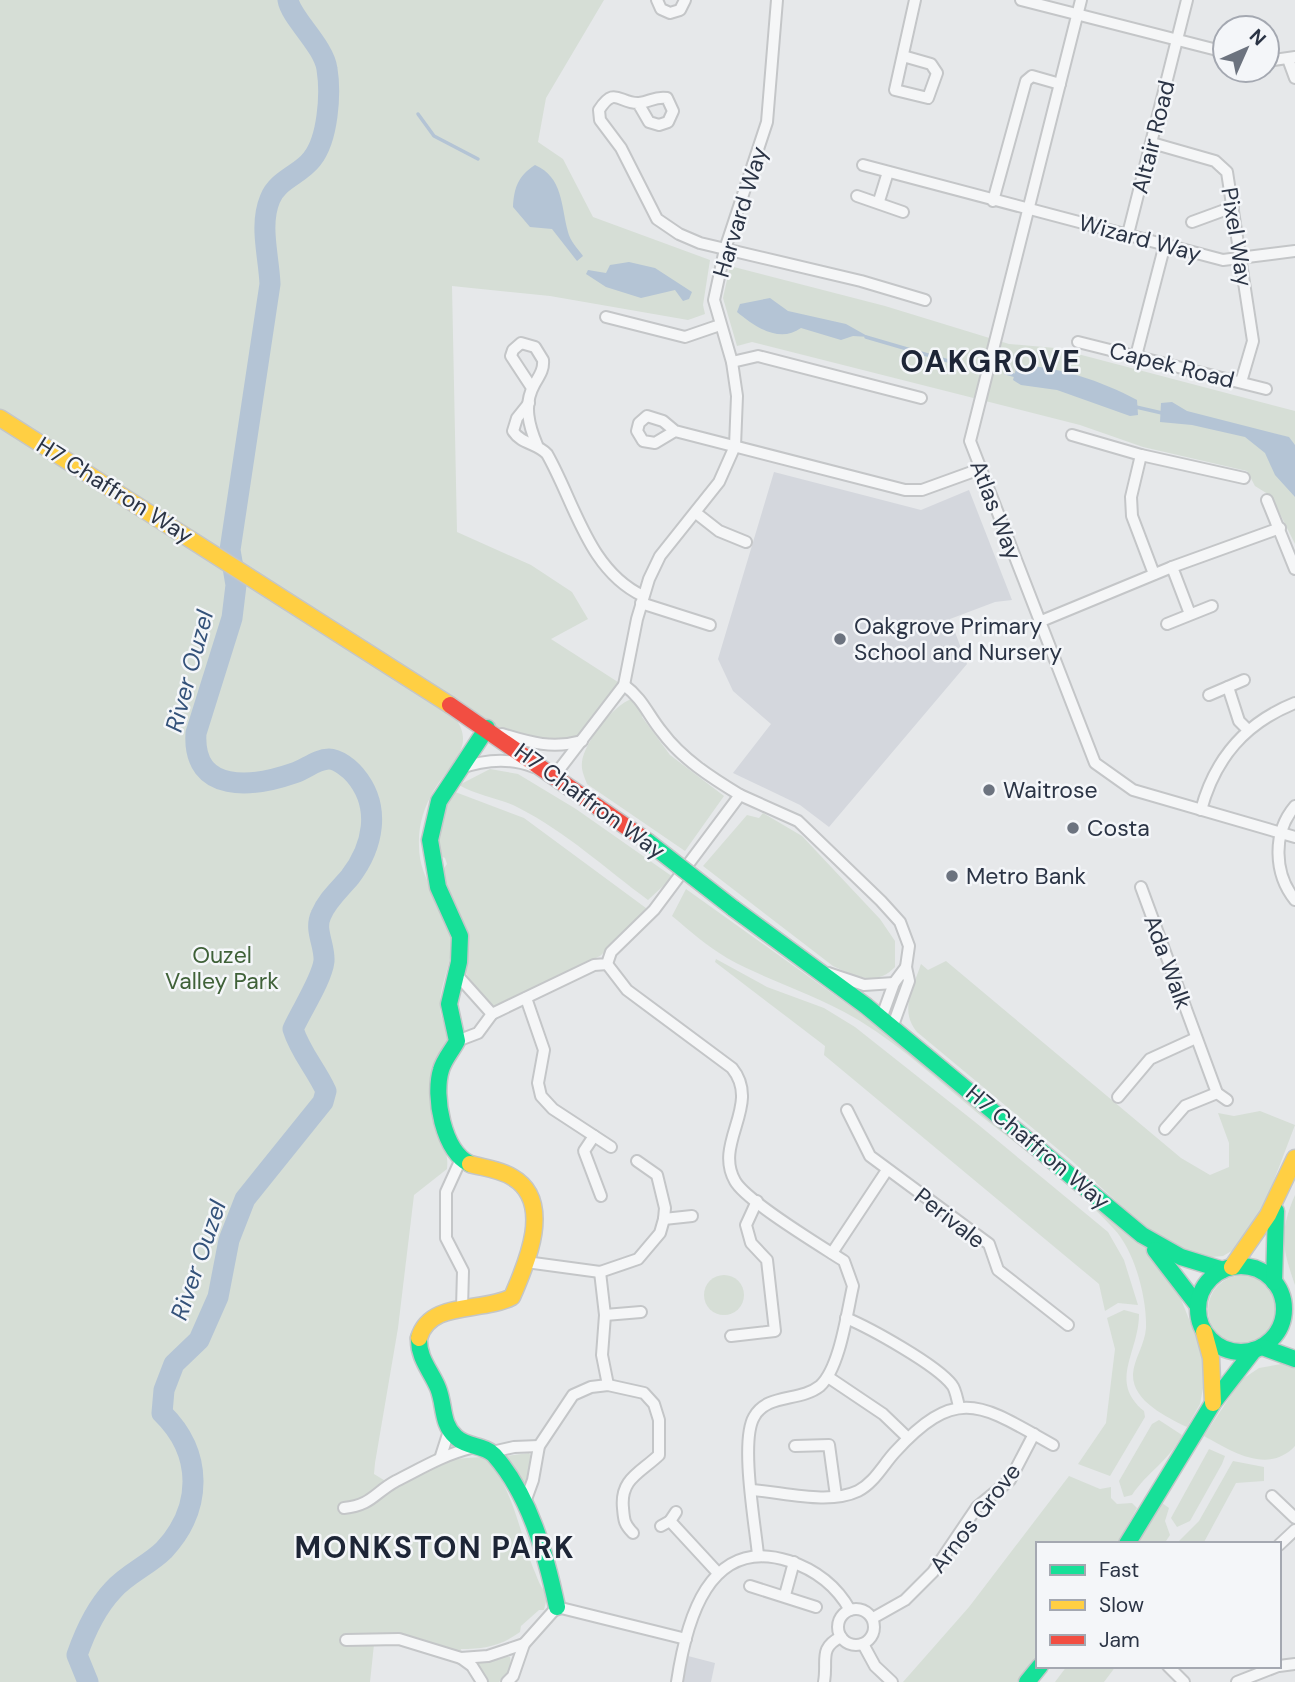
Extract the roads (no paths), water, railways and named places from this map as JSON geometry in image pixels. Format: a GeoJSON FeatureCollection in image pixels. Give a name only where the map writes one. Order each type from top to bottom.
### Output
{"type":"FeatureCollection","features":[{"type":"Feature","properties":{"kind":"street"},"geometry":{"type":"LineString","coordinates":[[657,0],[661,9],[670,13],[680,10],[685,0]]}},
{"type":"Feature","properties":{"kind":"street","name":"Harvard Way"},"geometry":{"type":"LineString","coordinates":[[624,685],[642,599],[660,556],[719,482],[735,446],[737,396],[732,362],[715,300],[725,249],[767,122],[777,0]]}},
{"type":"Feature","properties":{"kind":"street"},"geometry":{"type":"LineString","coordinates":[[903,56],[932,64],[937,73],[928,98],[895,90],[915,0]]}},
{"type":"Feature","properties":{"kind":"street"},"geometry":{"type":"LineString","coordinates":[[1021,0],[1211,48]]}},
{"type":"Feature","properties":{"kind":"street","name":"Atlas Way"},"geometry":{"type":"LineString","coordinates":[[1081,0],[971,441],[1095,763],[1133,790],[1295,837]]}},
{"type":"Feature","properties":{"kind":"street","name":"Altair Road"},"geometry":{"type":"LineString","coordinates":[[1128,234],[1187,0]]}},
{"type":"Feature","properties":{"kind":"street"},"geometry":{"type":"LineString","coordinates":[[1292,58],[1295,78]]}},
{"type":"Feature","properties":{"kind":"street"},"geometry":{"type":"LineString","coordinates":[[993,201],[1026,81],[1032,76],[1060,84]]}},
{"type":"Feature","properties":{"kind":"street"},"geometry":{"type":"LineString","coordinates":[[638,103],[616,96],[606,100],[599,110],[600,120],[621,148],[657,219],[680,234],[725,249],[860,281],[925,300]]}},
{"type":"Feature","properties":{"kind":"street","name":"Pixel Way"},"geometry":{"type":"LineString","coordinates":[[1152,143],[1215,161],[1227,172],[1252,341],[1241,382]]}},
{"type":"Feature","properties":{"kind":"street","name":"Wizard Way"},"geometry":{"type":"LineString","coordinates":[[863,165],[1223,260],[1295,251]]}},
{"type":"Feature","properties":{"kind":"street"},"geometry":{"type":"LineString","coordinates":[[880,201],[887,172]]}},
{"type":"Feature","properties":{"kind":"street"},"geometry":{"type":"LineString","coordinates":[[857,196],[880,201],[902,212]]}},
{"type":"Feature","properties":{"kind":"street"},"geometry":{"type":"LineString","coordinates":[[1192,222],[1233,207]]}},
{"type":"Feature","properties":{"kind":"street"},"geometry":{"type":"LineString","coordinates":[[1136,356],[1166,244]]}},
{"type":"Feature","properties":{"kind":"street"},"geometry":{"type":"LineString","coordinates":[[606,317],[685,337],[720,325]]}},
{"type":"Feature","properties":{"kind":"street","name":"Capek Road"},"geometry":{"type":"LineString","coordinates":[[1078,342],[1266,389]]}},
{"type":"Feature","properties":{"kind":"street"},"geometry":{"type":"LineString","coordinates":[[732,362],[758,356],[921,398]]}},
{"type":"Feature","properties":{"kind":"street"},"geometry":{"type":"LineString","coordinates":[[532,388],[527,417],[537,445]]}},
{"type":"Feature","properties":{"kind":"street"},"geometry":{"type":"LineString","coordinates":[[529,403],[517,418],[513,431],[547,454],[598,557],[622,586],[642,599],[710,625]]}},
{"type":"Feature","properties":{"kind":"street","name":"H7 Chaffron Way"},"geometry":{"type":"LineString","coordinates":[[0,418],[183,531],[554,774],[887,1023],[1142,1235],[1175,1257],[1199,1266],[1227,1269]]}},
{"type":"Feature","properties":{"kind":"street"},"geometry":{"type":"LineString","coordinates":[[675,431],[905,490],[922,490],[980,469]]}},
{"type":"Feature","properties":{"kind":"street"},"geometry":{"type":"LineString","coordinates":[[1072,435],[1141,455],[1244,478]]}},
{"type":"Feature","properties":{"kind":"street"},"geometry":{"type":"LineString","coordinates":[[1141,455],[1131,497],[1132,516],[1154,574]]}},
{"type":"Feature","properties":{"kind":"street"},"geometry":{"type":"LineString","coordinates":[[1267,500],[1295,569]]}},
{"type":"Feature","properties":{"kind":"street"},"geometry":{"type":"LineString","coordinates":[[696,513],[719,531],[746,542]]}},
{"type":"Feature","properties":{"kind":"street"},"geometry":{"type":"LineString","coordinates":[[1039,622],[1128,588],[1154,574],[1280,528]]}},
{"type":"Feature","properties":{"kind":"street"},"geometry":{"type":"LineString","coordinates":[[1172,567],[1190,614]]}},
{"type":"Feature","properties":{"kind":"street"},"geometry":{"type":"LineString","coordinates":[[1167,624],[1212,606]]}},
{"type":"Feature","properties":{"kind":"street"},"geometry":{"type":"LineString","coordinates":[[1209,695],[1244,680]]}},
{"type":"Feature","properties":{"kind":"street"},"geometry":{"type":"LineString","coordinates":[[457,770],[477,762],[503,761],[526,764],[554,774],[624,685],[644,703],[662,733],[687,758],[740,795],[797,821],[900,922],[909,946],[906,967],[909,981],[887,1023]]}},
{"type":"Feature","properties":{"kind":"street"},"geometry":{"type":"LineString","coordinates":[[1228,687],[1239,721],[1248,730]]}},
{"type":"Feature","properties":{"kind":"street"},"geometry":{"type":"LineString","coordinates":[[1201,810],[1218,764],[1248,730],[1295,703]]}},
{"type":"Feature","properties":{"kind":"street"},"geometry":{"type":"LineString","coordinates":[[457,1041],[449,1006],[458,976],[459,934],[439,889],[429,843],[430,821],[435,806],[457,770],[490,730],[540,746],[565,746],[582,741]]}},
{"type":"Feature","properties":{"kind":"street"},"geometry":{"type":"LineString","coordinates":[[607,964],[611,952],[642,925],[740,795]]}},
{"type":"Feature","properties":{"kind":"street"},"geometry":{"type":"LineString","coordinates":[[1295,806],[1282,833],[1278,851],[1279,872],[1295,900]]}},
{"type":"Feature","properties":{"kind":"street","name":"Ada Walk"},"geometry":{"type":"LineString","coordinates":[[1140,887],[1217,1093]]}},
{"type":"Feature","properties":{"kind":"street"},"geometry":{"type":"LineString","coordinates":[[441,1456],[449,1431],[438,1388],[423,1366],[419,1336],[428,1322],[442,1312],[494,1306],[512,1297],[526,1262],[535,1206],[527,1188],[507,1174],[461,1159],[445,1134],[439,1076],[446,1056],[457,1041],[478,1033],[492,1014],[594,965],[607,964]]}},
{"type":"Feature","properties":{"kind":"street"},"geometry":{"type":"LineString","coordinates":[[607,964],[627,990],[732,1068],[741,1079],[744,1102],[729,1153],[729,1166],[740,1190],[844,1261],[853,1286],[828,1377],[804,1396],[773,1401],[761,1407],[753,1417],[749,1431],[758,1555]]}},
{"type":"Feature","properties":{"kind":"street"},"geometry":{"type":"LineString","coordinates":[[887,1023],[894,983],[906,967]]}},
{"type":"Feature","properties":{"kind":"street"},"geometry":{"type":"LineString","coordinates":[[816,969],[864,985],[894,983]]}},
{"type":"Feature","properties":{"kind":"street"},"geometry":{"type":"LineString","coordinates":[[458,976],[492,1014]]}},
{"type":"Feature","properties":{"kind":"street"},"geometry":{"type":"LineString","coordinates":[[526,998],[544,1050],[538,1083],[541,1096],[553,1109],[611,1147]]}},
{"type":"Feature","properties":{"kind":"street","name":"Ada Walk"},"geometry":{"type":"LineString","coordinates":[[1118,1097],[1150,1059],[1196,1038]]}},
{"type":"Feature","properties":{"kind":"street"},"geometry":{"type":"LineString","coordinates":[[1166,1129],[1185,1106],[1217,1093],[1227,1100]]}},
{"type":"Feature","properties":{"kind":"street"},"geometry":{"type":"LineString","coordinates":[[834,1108],[847,1110],[853,1100]]}},
{"type":"Feature","properties":{"kind":"street","name":"Perivale"},"geometry":{"type":"LineString","coordinates":[[847,1110],[870,1156],[989,1244],[998,1269],[1068,1325]]}},
{"type":"Feature","properties":{"kind":"street"},"geometry":{"type":"LineString","coordinates":[[593,1136],[584,1151],[601,1196]]}},
{"type":"Feature","properties":{"kind":"street"},"geometry":{"type":"LineString","coordinates":[[1213,1403],[1211,1358],[1198,1306],[1206,1285],[1227,1269],[1263,1227],[1277,1202],[1295,1158]]}},
{"type":"Feature","properties":{"kind":"street"},"geometry":{"type":"LineString","coordinates":[[461,1159],[446,1192],[446,1238],[463,1271],[462,1308]]}},
{"type":"Feature","properties":{"kind":"street"},"geometry":{"type":"LineString","coordinates":[[526,1262],[600,1272],[638,1259],[660,1233],[665,1208],[657,1175],[638,1161]]}},
{"type":"Feature","properties":{"kind":"street"},"geometry":{"type":"LineString","coordinates":[[832,1253],[887,1170]]}},
{"type":"Feature","properties":{"kind":"street"},"geometry":{"type":"LineString","coordinates":[[731,1336],[775,1331],[767,1260],[751,1243],[746,1225],[757,1201]]}},
{"type":"Feature","properties":{"kind":"street"},"geometry":{"type":"LineString","coordinates":[[1277,1202],[1273,1241],[1274,1282],[1295,1324]]}},
{"type":"Feature","properties":{"kind":"street"},"geometry":{"type":"LineString","coordinates":[[664,1219],[692,1216]]}},
{"type":"Feature","properties":{"kind":"street","name":"H7 Chaffron Way"},"geometry":{"type":"LineString","coordinates":[[1142,1235],[1198,1306]]}},
{"type":"Feature","properties":{"kind":"street"},"geometry":{"type":"LineString","coordinates":[[1227,1269],[1255,1269],[1274,1282]]}},
{"type":"Feature","properties":{"kind":"street"},"geometry":{"type":"LineString","coordinates":[[600,1272],[605,1315],[602,1355],[608,1385]]}},
{"type":"Feature","properties":{"kind":"street"},"geometry":{"type":"LineString","coordinates":[[1127,1542],[1213,1403],[1258,1348],[1279,1328],[1284,1303]]}},
{"type":"Feature","properties":{"kind":"street"},"geometry":{"type":"LineString","coordinates":[[605,1315],[641,1312]]}},
{"type":"Feature","properties":{"kind":"street"},"geometry":{"type":"LineString","coordinates":[[845,1318],[881,1335],[939,1374],[953,1386],[958,1406]]}},
{"type":"Feature","properties":{"kind":"street"},"geometry":{"type":"LineString","coordinates":[[1203,1327],[1219,1345],[1242,1352],[1258,1348],[1295,1359]]}},
{"type":"Feature","properties":{"kind":"street"},"geometry":{"type":"LineString","coordinates":[[828,1377],[883,1414],[908,1438]]}},
{"type":"Feature","properties":{"kind":"street"},"geometry":{"type":"LineString","coordinates":[[525,1502],[533,1480],[539,1446],[573,1395],[591,1387],[608,1385],[644,1393],[654,1404],[659,1420],[659,1455],[628,1480],[621,1493],[624,1525],[633,1533]]}},
{"type":"Feature","properties":{"kind":"street"},"geometry":{"type":"LineString","coordinates":[[752,1490],[836,1496],[862,1490],[908,1438],[958,1406],[978,1408],[1053,1445]]}},
{"type":"Feature","properties":{"kind":"street"},"geometry":{"type":"LineString","coordinates":[[449,1431],[471,1448]]}},
{"type":"Feature","properties":{"kind":"street","name":"Arnos Grove"},"geometry":{"type":"LineString","coordinates":[[873,1618],[905,1600],[933,1573],[977,1507],[1010,1480],[1034,1434]]}},
{"type":"Feature","properties":{"kind":"street"},"geometry":{"type":"LineString","coordinates":[[795,1446],[828,1445],[836,1496]]}},
{"type":"Feature","properties":{"kind":"street"},"geometry":{"type":"LineString","coordinates":[[344,1508],[373,1501],[394,1482],[419,1471],[441,1456],[471,1448],[492,1452],[514,1447],[539,1446]]}},
{"type":"Feature","properties":{"kind":"street"},"geometry":{"type":"LineString","coordinates":[[492,1452],[525,1502],[550,1574],[557,1607]]}},
{"type":"Feature","properties":{"kind":"street"},"geometry":{"type":"LineString","coordinates":[[1272,1496],[1295,1518]]}},
{"type":"Feature","properties":{"kind":"street"},"geometry":{"type":"LineString","coordinates":[[669,1520],[718,1573]]}},
{"type":"Feature","properties":{"kind":"street"},"geometry":{"type":"LineString","coordinates":[[1281,1543],[1295,1530]]}},
{"type":"Feature","properties":{"kind":"street"},"geometry":{"type":"LineString","coordinates":[[677,1682],[699,1599],[718,1573],[741,1559],[758,1555],[794,1562],[826,1580],[850,1610]]}},
{"type":"Feature","properties":{"kind":"street"},"geometry":{"type":"LineString","coordinates":[[785,1595],[794,1562]]}},
{"type":"Feature","properties":{"kind":"street"},"geometry":{"type":"LineString","coordinates":[[750,1586],[816,1607]]}},
{"type":"Feature","properties":{"kind":"street"},"geometry":{"type":"LineString","coordinates":[[557,1607],[687,1639]]}},
{"type":"Feature","properties":{"kind":"street"},"geometry":{"type":"LineString","coordinates":[[507,1682],[513,1676],[524,1644],[557,1607]]}},
{"type":"Feature","properties":{"kind":"street"},"geometry":{"type":"LineString","coordinates":[[860,1609],[873,1618],[873,1636],[863,1644],[851,1645],[841,1637],[839,1621],[850,1610],[860,1609]]}},
{"type":"Feature","properties":{"kind":"street"},"geometry":{"type":"LineString","coordinates":[[824,1682],[824,1651],[828,1643],[841,1637]]}},
{"type":"Feature","properties":{"kind":"street"},"geometry":{"type":"LineString","coordinates":[[346,1640],[399,1639],[461,1658],[472,1666],[482,1682]]}},
{"type":"Feature","properties":{"kind":"street"},"geometry":{"type":"LineString","coordinates":[[461,1658],[488,1657],[524,1644]]}},
{"type":"Feature","properties":{"kind":"street"},"geometry":{"type":"LineString","coordinates":[[863,1644],[875,1666],[892,1682]]}},
{"type":"Feature","properties":{"kind":"street"},"geometry":{"type":"LineString","coordinates":[[1027,1682],[1038,1668]]}},
{"type":"Feature","properties":{"kind":"street"},"geometry":{"type":"LineString","coordinates":[[1170,1668],[1184,1682]]}},
{"type":"Feature","properties":{"kind":"street"},"geometry":{"type":"LineString","coordinates":[[1237,1682],[1274,1668]]}},
{"type":"Feature","properties":{"kind":"water"},"geometry":{"type":"Polygon","coordinates":[[[535,165],[544,170],[556,185],[569,235],[583,256],[577,261],[552,229],[530,227],[513,207],[518,183],[535,165]]]}},
{"type":"Feature","properties":{"kind":"water"},"geometry":{"type":"Polygon","coordinates":[[[629,262],[655,268],[692,292],[689,299],[683,301],[675,290],[641,298],[606,287],[586,274],[588,270],[606,273],[610,265],[629,262]]]}},
{"type":"Feature","properties":{"kind":"water"},"geometry":{"type":"Polygon","coordinates":[[[770,298],[788,311],[846,324],[869,337],[853,336],[841,340],[801,328],[776,334],[751,323],[737,312],[740,304],[770,298]]]}},
{"type":"Feature","properties":{"kind":"water"},"geometry":{"type":"Polygon","coordinates":[[[1017,365],[1063,372],[1109,387],[1137,400],[1138,415],[1130,416],[1057,390],[1021,385],[1013,380],[1017,365]]]}},
{"type":"Feature","properties":{"kind":"water"},"geometry":{"type":"Polygon","coordinates":[[[1172,402],[1187,411],[1289,437],[1295,445],[1295,497],[1275,475],[1265,453],[1245,437],[1192,425],[1160,422],[1161,403],[1172,402]]]}},
{"type":"Feature","properties":{"kind":"waterway","name":"River Ouzel"},"geometry":{"type":"LineString","coordinates":[[88,1682],[77,1655],[96,1612],[119,1584],[164,1550],[177,1534],[186,1516],[193,1481],[191,1463],[185,1445],[162,1413],[164,1390],[174,1364],[199,1340],[218,1297],[229,1240],[245,1199],[323,1102],[326,1091],[293,1029],[315,986],[324,961],[319,932],[321,915],[358,865],[369,840],[371,827],[369,800],[363,787],[353,773],[336,761],[325,759],[278,778],[244,783],[228,782],[215,777],[204,767],[197,753],[196,733],[232,618],[236,585],[230,550],[270,284],[265,230],[267,209],[278,187],[312,159],[322,140],[327,116],[328,79],[325,60],[288,0]]}},
{"type":"Feature","properties":{"kind":"waterway"},"geometry":{"type":"LineString","coordinates":[[418,114],[434,136],[478,159]]}},
{"type":"Feature","properties":{"kind":"waterway"},"geometry":{"type":"LineString","coordinates":[[866,337],[962,365]]}},
{"type":"Feature","properties":{"kind":"waterway"},"geometry":{"type":"LineString","coordinates":[[1006,373],[1017,376]]}},
{"type":"Feature","properties":{"kind":"waterway"},"geometry":{"type":"LineString","coordinates":[[1136,407],[1162,413]]}},
{"type":"Feature","properties":{"kind":"place","name":"Oakgrove Primary School and Nursery"},"geometry":{"type":"Point","coordinates":[840,639]}},
{"type":"Feature","properties":{"kind":"place","name":"Waitrose"},"geometry":{"type":"Point","coordinates":[989,790]}},
{"type":"Feature","properties":{"kind":"place","name":"Costa"},"geometry":{"type":"Point","coordinates":[1073,828]}},
{"type":"Feature","properties":{"kind":"place","name":"Metro Bank"},"geometry":{"type":"Point","coordinates":[952,876]}},
{"type":"Feature","properties":{"kind":"district","name":"OAKGROVE"},"geometry":{"type":"Point","coordinates":[991,361]}},
{"type":"Feature","properties":{"kind":"district","name":"MONKSTON PARK"},"geometry":{"type":"Point","coordinates":[435,1547]}},
{"type":"Feature","properties":{"kind":"park label","name":"Ouzel Valley Park"},"geometry":{"type":"Point","coordinates":[222,968]}}]}
